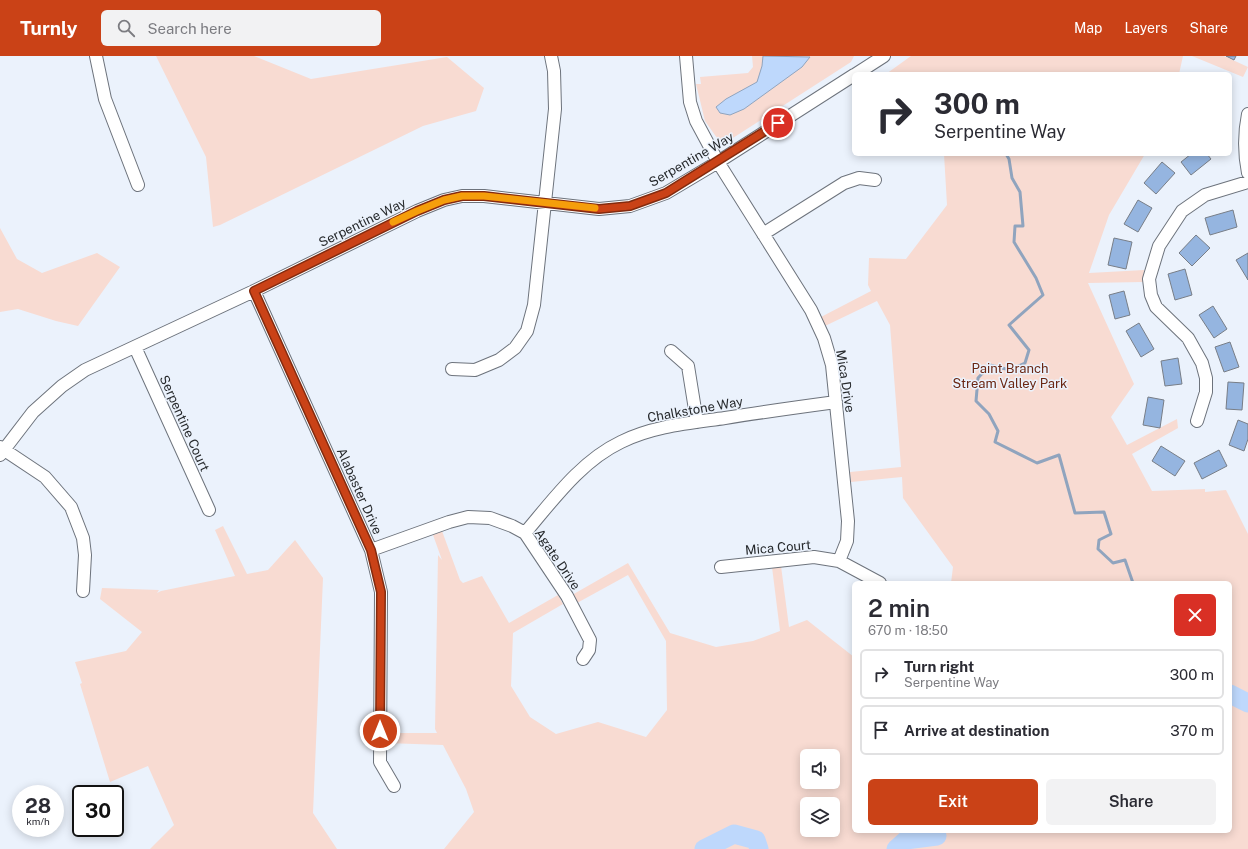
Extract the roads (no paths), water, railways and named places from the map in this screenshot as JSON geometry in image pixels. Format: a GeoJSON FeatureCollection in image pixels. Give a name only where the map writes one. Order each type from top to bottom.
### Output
{"type":"FeatureCollection","features":[{"type":"Feature","properties":{"kind":"street"},"geometry":{"type":"LineString","coordinates":[[96,56],[105,99],[138,184]]}},
{"type":"Feature","properties":{"kind":"street"},"geometry":{"type":"LineString","coordinates":[[452,369],[475,370],[499,360],[515,348],[527,331],[534,304],[555,109],[554,71],[550,56]]}},
{"type":"Feature","properties":{"kind":"street","name":"Mica Drive"},"geometry":{"type":"LineString","coordinates":[[686,56],[690,102],[696,121],[718,162],[811,310],[824,338],[832,365],[848,521],[847,541],[839,562]]}},
{"type":"Feature","properties":{"kind":"street","name":"Serpentine Way"},"geometry":{"type":"LineString","coordinates":[[858,72],[884,56]]}},
{"type":"Feature","properties":{"kind":"street","name":"Serpentine Way"},"geometry":{"type":"LineString","coordinates":[[1,451],[33,412],[62,386],[85,370],[254,291],[417,211],[444,200],[462,196],[484,196],[599,209],[630,206],[666,193],[718,162],[852,76]]}},
{"type":"Feature","properties":{"kind":"street"},"geometry":{"type":"LineString","coordinates":[[1248,114],[1245,130],[1245,154],[1248,173]]}},
{"type":"Feature","properties":{"kind":"street"},"geometry":{"type":"LineString","coordinates":[[763,234],[844,183],[859,178],[875,180]]}},
{"type":"Feature","properties":{"kind":"street"},"geometry":{"type":"LineString","coordinates":[[1197,422],[1206,392],[1206,378],[1202,363],[1188,338],[1156,307],[1151,295],[1149,279],[1159,246],[1182,211],[1205,195],[1248,182]]}},
{"type":"Feature","properties":{"kind":"street","name":"Alabaster Drive"},"geometry":{"type":"LineString","coordinates":[[254,291],[371,550],[381,592],[380,762],[394,786]]}},
{"type":"Feature","properties":{"kind":"street","name":"Serpentine Court"},"geometry":{"type":"LineString","coordinates":[[135,347],[209,510]]}},
{"type":"Feature","properties":{"kind":"street"},"geometry":{"type":"LineString","coordinates":[[671,351],[688,366],[697,422]]}},
{"type":"Feature","properties":{"kind":"street","name":"Chalkstone Way"},"geometry":{"type":"LineString","coordinates":[[525,533],[568,483],[597,458],[620,442],[647,431],[697,422],[836,402]]}},
{"type":"Feature","properties":{"kind":"street"},"geometry":{"type":"LineString","coordinates":[[1,451],[45,477],[71,507],[83,538],[85,555],[83,591]]}},
{"type":"Feature","properties":{"kind":"street","name":"Agate Drive"},"geometry":{"type":"LineString","coordinates":[[371,550],[449,522],[468,517],[490,518],[512,526],[525,533],[566,596],[590,640],[589,650],[583,659]]}},
{"type":"Feature","properties":{"kind":"street","name":"Mica Court"},"geometry":{"type":"LineString","coordinates":[[721,567],[802,557],[814,557],[839,562],[876,581]]}},
{"type":"Feature","properties":{"kind":"water"},"geometry":{"type":"Polygon","coordinates":[[[763,56],[810,57],[802,67],[744,109],[730,115],[720,113],[716,107],[726,99],[757,82],[762,66],[763,56]]]}},
{"type":"Feature","properties":{"kind":"waterway"},"geometry":{"type":"LineString","coordinates":[[1007,156],[1012,178],[1020,192],[1023,226],[1015,226],[1014,242],[1036,278],[1043,295],[1009,325],[1029,350],[1025,363],[1010,370],[990,365],[978,378],[976,401],[989,414],[998,431],[995,442],[1037,463],[1059,455],[1075,513],[1104,512],[1111,534],[1099,540],[1098,549],[1113,563],[1125,560],[1132,581]]}},
{"type":"Feature","properties":{"kind":"waterway"},"geometry":{"type":"LineString","coordinates":[[1232,695],[1248,703]]}},
{"type":"Feature","properties":{"kind":"waterway"},"geometry":{"type":"LineString","coordinates":[[896,849],[906,840],[937,836],[936,833]]}},
{"type":"Feature","properties":{"kind":"waterway"},"geometry":{"type":"LineString","coordinates":[[704,849],[734,834],[756,840],[759,849]]}},
{"type":"Feature","properties":{"kind":"park label","name":"Paint Branch Stream Valley Park"},"geometry":{"type":"Point","coordinates":[1010,376]}}]}
